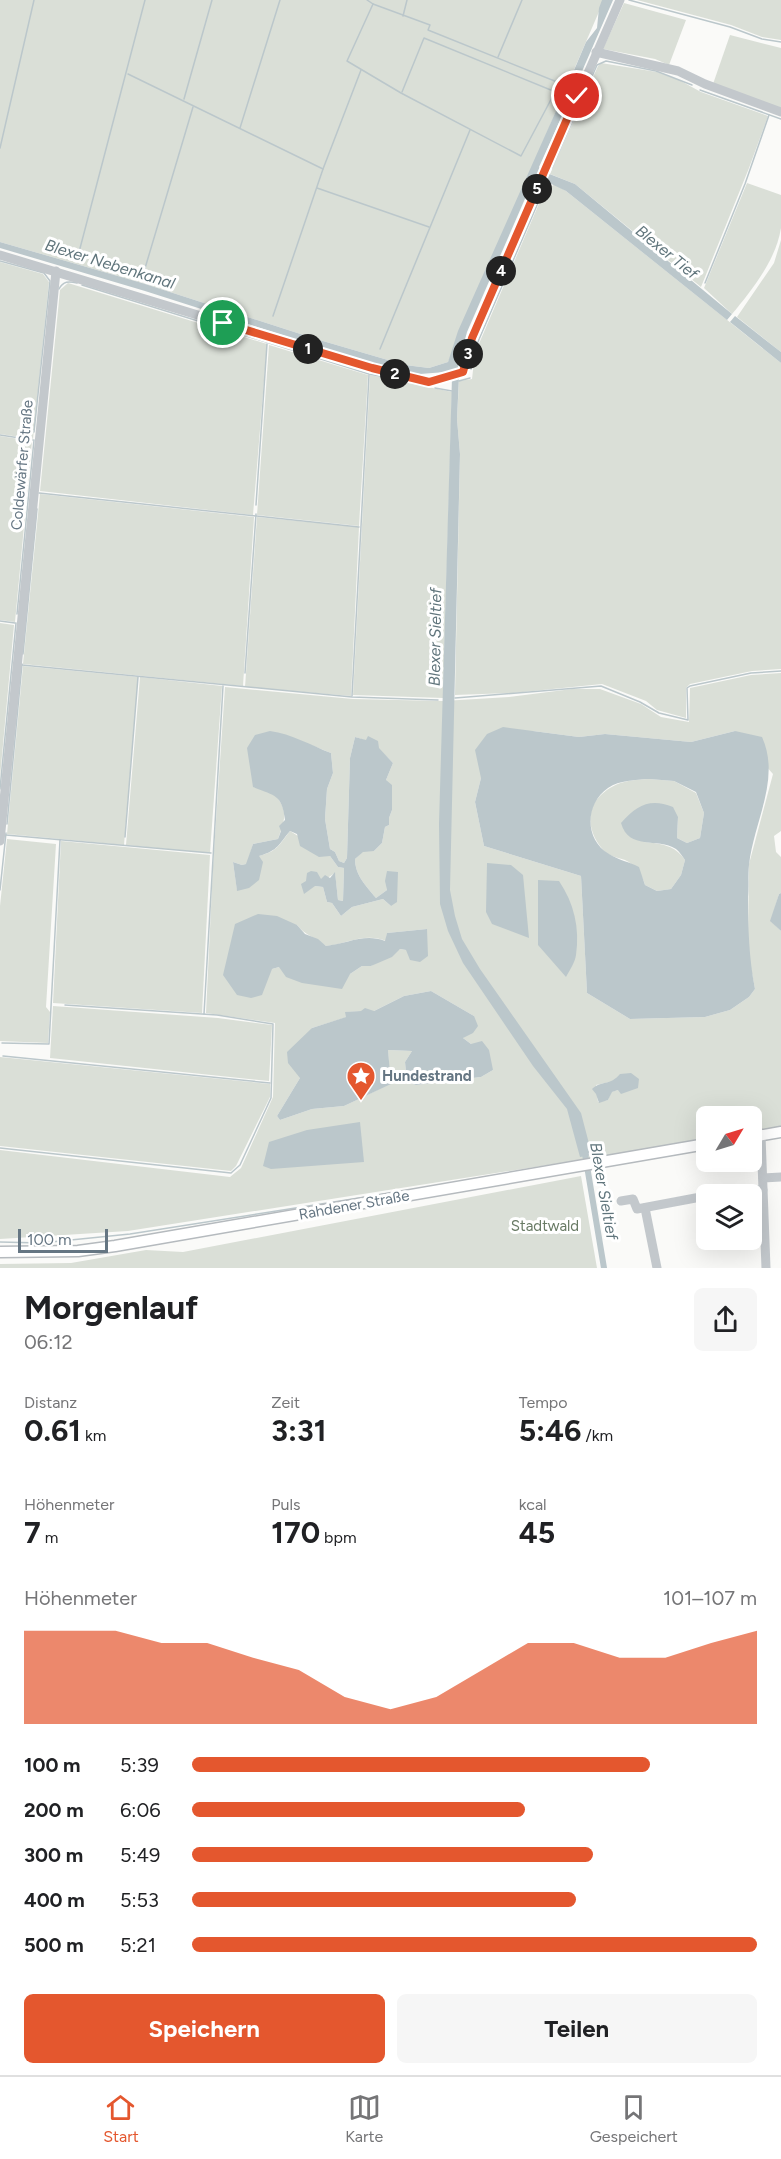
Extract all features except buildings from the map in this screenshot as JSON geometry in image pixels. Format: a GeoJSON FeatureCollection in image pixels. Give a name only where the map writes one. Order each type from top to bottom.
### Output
{"type":"FeatureCollection","features":[{"type":"Feature","properties":{"kind":"main road"},"geometry":{"type":"LineString","coordinates":[[762,1135],[781,1132]]}},
{"type":"Feature","properties":{"kind":"main road","name":"Rahdener Straße"},"geometry":{"type":"LineString","coordinates":[[0,1252],[78,1251],[115,1246],[696,1146]]}},
{"type":"Feature","properties":{"kind":"street"},"geometry":{"type":"LineString","coordinates":[[0,255],[372,368],[429,382],[448,375],[459,374],[465,369],[470,343],[620,0]]}},
{"type":"Feature","properties":{"kind":"street"},"geometry":{"type":"LineString","coordinates":[[596,52],[678,71],[705,84],[781,112]]}},
{"type":"Feature","properties":{"kind":"street","name":"Coldewärfer Straße"},"geometry":{"type":"LineString","coordinates":[[0,841],[56,271]]}},
{"type":"Feature","properties":{"kind":"street"},"geometry":{"type":"LineString","coordinates":[[762,1172],[766,1268]]}},
{"type":"Feature","properties":{"kind":"street"},"geometry":{"type":"LineString","coordinates":[[763,1178],[781,1178]]}},
{"type":"Feature","properties":{"kind":"street"},"geometry":{"type":"LineString","coordinates":[[621,1201],[633,1199],[637,1209],[696,1198]]}},
{"type":"Feature","properties":{"kind":"street"},"geometry":{"type":"LineString","coordinates":[[645,1208],[657,1268]]}},
{"type":"Feature","properties":{"kind":"green space"},"geometry":{"type":"Polygon","coordinates":[[[0,0],[604,0],[448,362],[429,368],[405,365],[316,339],[142,283],[0,242],[0,0]]]}},
{"type":"Feature","properties":{"kind":"green space"},"geometry":{"type":"Polygon","coordinates":[[[637,0],[781,0],[781,40],[762,37],[731,25],[637,0]]]}},
{"type":"Feature","properties":{"kind":"green space"},"geometry":{"type":"Polygon","coordinates":[[[624,3],[686,20],[669,65],[655,59],[603,49],[624,3]]]}},
{"type":"Feature","properties":{"kind":"green space"},"geometry":{"type":"Polygon","coordinates":[[[730,35],[781,48],[781,109],[713,84],[730,35]]]}},
{"type":"Feature","properties":{"kind":"green space"},"geometry":{"type":"Polygon","coordinates":[[[601,63],[657,72],[679,80],[701,92],[768,116],[701,287],[575,184],[550,174],[601,63]]]}},
{"type":"Feature","properties":{"kind":"green space"},"geometry":{"type":"Polygon","coordinates":[[[747,183],[781,195],[781,228],[769,263],[732,314],[704,288],[747,183]]]}},
{"type":"Feature","properties":{"kind":"green space"},"geometry":{"type":"Polygon","coordinates":[[[554,184],[566,191],[781,363],[781,669],[752,671],[690,684],[686,688],[686,718],[657,710],[646,701],[602,684],[513,693],[455,695],[460,454],[457,419],[459,381],[472,379],[475,353],[541,199],[554,184]]]}},
{"type":"Feature","properties":{"kind":"green space"},"geometry":{"type":"Polygon","coordinates":[[[781,240],[781,352],[737,317],[774,263],[781,240]]]}},
{"type":"Feature","properties":{"kind":"green space"},"geometry":{"type":"Polygon","coordinates":[[[0,262],[43,274],[49,282],[33,439],[0,434],[0,262]]]}},
{"type":"Feature","properties":{"kind":"green space"},"geometry":{"type":"Polygon","coordinates":[[[68,283],[267,344],[253,515],[40,491],[60,290],[68,283]]]}},
{"type":"Feature","properties":{"kind":"green space"},"geometry":{"type":"Polygon","coordinates":[[[269,345],[368,375],[359,526],[257,515],[269,345]]]}},
{"type":"Feature","properties":{"kind":"green space"},"geometry":{"type":"Polygon","coordinates":[[[370,375],[452,392],[443,698],[353,695],[370,375]]]}},
{"type":"Feature","properties":{"kind":"green space"},"geometry":{"type":"Polygon","coordinates":[[[0,436],[32,441],[15,622],[0,620],[0,436]]]}},
{"type":"Feature","properties":{"kind":"green space"},"geometry":{"type":"Polygon","coordinates":[[[40,494],[254,517],[243,686],[23,664],[40,494]]]}},
{"type":"Feature","properties":{"kind":"green space"},"geometry":{"type":"Polygon","coordinates":[[[257,517],[359,527],[351,696],[245,687],[257,517]]]}},
{"type":"Feature","properties":{"kind":"green space"},"geometry":{"type":"Polygon","coordinates":[[[0,623],[14,625],[0,777],[0,623]]]}},
{"type":"Feature","properties":{"kind":"green space"},"geometry":{"type":"Polygon","coordinates":[[[23,666],[138,677],[124,845],[7,834],[23,666]]]}},
{"type":"Feature","properties":{"kind":"green space"},"geometry":{"type":"Polygon","coordinates":[[[781,673],[781,831],[774,836],[776,852],[781,857],[781,893],[771,921],[781,931],[781,1127],[762,1130],[762,1106],[696,1106],[696,1142],[128,1231],[0,1239],[0,1150],[230,1177],[241,1168],[273,1097],[275,1023],[206,1013],[225,687],[353,699],[443,701],[509,697],[572,689],[600,689],[641,704],[661,717],[689,722],[690,688],[751,675],[781,673]],[[533,731],[481,778],[475,802],[484,846],[581,876],[587,993],[630,1019],[705,1017],[730,1010],[749,997],[755,989],[748,934],[749,864],[773,774],[735,731],[691,742],[605,734],[579,737],[533,731]],[[355,737],[350,758],[347,858],[344,863],[339,861],[335,852],[330,849],[325,819],[327,789],[333,773],[331,753],[311,745],[276,796],[284,812],[278,839],[253,844],[247,864],[233,862],[237,890],[259,856],[274,850],[290,831],[330,856],[338,867],[344,868],[343,901],[338,900],[335,873],[315,886],[323,887],[327,902],[332,903],[341,916],[352,907],[383,899],[391,906],[385,881],[387,890],[376,898],[359,875],[355,859],[363,851],[374,851],[382,843],[392,810],[386,780],[393,763],[376,747],[355,737]],[[297,925],[272,969],[279,967],[350,974],[362,966],[371,966],[400,949],[406,950],[427,929],[387,933],[386,941],[363,938],[326,946],[297,925]],[[431,991],[404,996],[374,1011],[346,1012],[347,1017],[312,1028],[300,1078],[277,1116],[280,1120],[312,1109],[344,1106],[390,1084],[388,1050],[412,1051],[405,1062],[407,1082],[416,1085],[481,1077],[493,1070],[463,1038],[474,1016],[431,991]],[[615,1081],[596,1085],[598,1102],[608,1100],[611,1092],[618,1090],[615,1081]]]}},
{"type":"Feature","properties":{"kind":"green space"},"geometry":{"type":"Polygon","coordinates":[[[140,677],[222,686],[210,853],[126,845],[140,677]]]}},
{"type":"Feature","properties":{"kind":"green space"},"geometry":{"type":"Polygon","coordinates":[[[649,779],[674,781],[696,793],[704,813],[700,838],[687,843],[677,838],[678,817],[644,842],[672,848],[685,860],[681,875],[671,889],[657,891],[645,885],[632,864],[608,854],[602,848],[593,834],[590,819],[594,804],[610,788],[627,781],[649,779]]]}},
{"type":"Feature","properties":{"kind":"green space"},"geometry":{"type":"Polygon","coordinates":[[[7,839],[56,844],[46,1007],[50,1012],[48,1043],[0,1041],[0,906],[7,839]]]}},
{"type":"Feature","properties":{"kind":"green space"},"geometry":{"type":"Polygon","coordinates":[[[61,841],[210,855],[202,1013],[53,1003],[61,841]]]}},
{"type":"Feature","properties":{"kind":"green space"},"geometry":{"type":"Polygon","coordinates":[[[53,1006],[218,1018],[272,1025],[269,1081],[50,1058],[53,1006]]]}},
{"type":"Feature","properties":{"kind":"green space"},"geometry":{"type":"Polygon","coordinates":[[[0,1057],[270,1084],[270,1097],[236,1166],[231,1171],[0,1146],[0,1057]]]}},
{"type":"Feature","properties":{"kind":"green space","name":"Stadtwald"},"geometry":{"type":"Polygon","coordinates":[[[581,1176],[597,1268],[0,1268],[0,1264],[71,1263],[146,1250],[183,1252],[581,1176]]]}},
{"type":"Feature","properties":{"kind":"shaded area"},"geometry":{"type":"Polygon","coordinates":[[[602,0],[613,0],[573,92],[566,89],[586,42],[597,28],[602,0]]]}},
{"type":"Feature","properties":{"kind":"shaded area"},"geometry":{"type":"Polygon","coordinates":[[[564,93],[571,96],[539,167],[542,170],[539,178],[534,178],[467,332],[458,371],[420,374],[405,372],[0,248],[0,242],[142,283],[316,339],[405,365],[429,368],[448,362],[458,331],[564,93]]]}},
{"type":"Feature","properties":{"kind":"shaded area"},"geometry":{"type":"Polygon","coordinates":[[[547,173],[575,184],[732,314],[727,320],[566,191],[543,180],[547,173]]]}},
{"type":"Feature","properties":{"kind":"shaded area"},"geometry":{"type":"Polygon","coordinates":[[[735,316],[781,352],[781,363],[730,322],[735,316]]]}},
{"type":"Feature","properties":{"kind":"shaded area"},"geometry":{"type":"Polygon","coordinates":[[[452,377],[459,377],[457,419],[460,454],[450,890],[462,939],[480,969],[581,1113],[592,1155],[580,1157],[567,1109],[533,1066],[463,963],[448,931],[440,904],[439,824],[452,377]]]}},
{"type":"Feature","properties":{"kind":"shaded area"},"geometry":{"type":"Polygon","coordinates":[[[503,727],[579,737],[605,734],[691,742],[735,731],[762,737],[769,769],[768,784],[749,865],[749,932],[755,989],[749,997],[730,1010],[705,1017],[630,1019],[587,993],[581,876],[484,846],[475,802],[481,778],[475,750],[487,734],[503,727]],[[649,779],[618,783],[600,795],[590,821],[595,840],[601,848],[639,867],[645,885],[657,891],[671,889],[681,875],[685,860],[677,850],[669,846],[630,837],[621,823],[644,805],[665,804],[673,807],[678,817],[677,838],[687,843],[700,838],[704,813],[696,792],[674,781],[649,779]]]}},
{"type":"Feature","properties":{"kind":"shaded area"},"geometry":{"type":"Polygon","coordinates":[[[270,731],[293,737],[331,753],[333,773],[327,789],[325,819],[330,849],[335,852],[339,861],[344,863],[347,858],[350,758],[355,737],[366,740],[368,736],[378,741],[379,748],[393,763],[386,780],[392,785],[392,810],[382,843],[374,851],[363,852],[355,859],[355,865],[362,880],[376,898],[387,890],[385,881],[387,871],[398,872],[397,902],[391,906],[383,899],[352,907],[341,916],[332,903],[327,902],[323,887],[315,886],[304,894],[301,884],[306,881],[307,873],[317,872],[321,879],[325,875],[330,878],[335,872],[338,900],[343,901],[344,868],[338,867],[330,856],[319,857],[300,846],[297,834],[290,831],[274,849],[259,856],[263,862],[259,880],[249,888],[237,891],[233,862],[246,864],[253,844],[278,839],[281,831],[279,826],[285,820],[282,805],[276,797],[253,787],[247,748],[255,735],[270,731]]]}},
{"type":"Feature","properties":{"kind":"shaded area"},"geometry":{"type":"Polygon","coordinates":[[[487,863],[511,865],[523,875],[529,938],[492,924],[486,912],[487,863]]]}},
{"type":"Feature","properties":{"kind":"shaded area"},"geometry":{"type":"Polygon","coordinates":[[[538,880],[559,881],[569,898],[575,916],[576,955],[566,977],[538,945],[538,880]]]}},
{"type":"Feature","properties":{"kind":"shaded area"},"geometry":{"type":"Polygon","coordinates":[[[781,893],[781,931],[770,921],[781,893]]]}},
{"type":"Feature","properties":{"kind":"shaded area"},"geometry":{"type":"Polygon","coordinates":[[[258,914],[277,916],[297,925],[305,934],[318,939],[326,946],[370,938],[385,941],[387,933],[427,929],[428,956],[420,962],[410,960],[406,950],[400,949],[392,957],[371,966],[362,966],[350,974],[342,989],[302,983],[286,977],[279,967],[272,969],[262,995],[251,998],[237,995],[223,975],[235,924],[258,914]]]}},
{"type":"Feature","properties":{"kind":"shaded area"},"geometry":{"type":"Polygon","coordinates":[[[431,991],[474,1016],[478,1026],[473,1033],[463,1038],[471,1044],[482,1041],[489,1050],[493,1070],[481,1077],[416,1085],[407,1082],[405,1062],[412,1051],[388,1050],[391,1084],[344,1106],[312,1109],[280,1120],[277,1116],[300,1078],[288,1063],[287,1052],[312,1028],[346,1017],[345,1012],[361,1011],[365,1008],[374,1011],[404,996],[431,991]]]}},
{"type":"Feature","properties":{"kind":"shaded area"},"geometry":{"type":"Polygon","coordinates":[[[631,1073],[639,1079],[638,1088],[621,1094],[618,1090],[612,1092],[608,1100],[599,1103],[592,1089],[613,1080],[620,1074],[631,1073]]]}},
{"type":"Feature","properties":{"kind":"shaded area"},"geometry":{"type":"Polygon","coordinates":[[[360,1122],[364,1162],[271,1169],[263,1166],[269,1142],[307,1130],[360,1122]]]}},
{"type":"Feature","properties":{"kind":"waterway"},"geometry":{"type":"LineString","coordinates":[[0,148],[34,0]]}},
{"type":"Feature","properties":{"kind":"waterway","name":"Blexer Nebenkanal"},"geometry":{"type":"LineString","coordinates":[[78,256],[145,0]]}},
{"type":"Feature","properties":{"kind":"waterway"},"geometry":{"type":"LineString","coordinates":[[184,99],[212,0]]}},
{"type":"Feature","properties":{"kind":"waterway"},"geometry":{"type":"LineString","coordinates":[[240,128],[280,0]]}},
{"type":"Feature","properties":{"kind":"waterway"},"geometry":{"type":"LineString","coordinates":[[367,0],[430,25],[428,30],[567,86]]}},
{"type":"Feature","properties":{"kind":"waterway"},"geometry":{"type":"LineString","coordinates":[[403,16],[407,0]]}},
{"type":"Feature","properties":{"kind":"waterway"},"geometry":{"type":"LineString","coordinates":[[498,57],[522,0]]}},
{"type":"Feature","properties":{"kind":"waterway"},"geometry":{"type":"LineString","coordinates":[[629,0],[730,27],[762,39],[781,42]]}},
{"type":"Feature","properties":{"kind":"waterway"},"geometry":{"type":"LineString","coordinates":[[373,4],[347,61],[401,93],[521,156],[555,92]]}},
{"type":"Feature","properties":{"kind":"waterway"},"geometry":{"type":"LineString","coordinates":[[402,92],[424,38],[563,95]]}},
{"type":"Feature","properties":{"kind":"waterway"},"geometry":{"type":"LineString","coordinates":[[552,168],[597,65],[606,61],[656,71],[692,85]]}},
{"type":"Feature","properties":{"kind":"waterway"},"geometry":{"type":"LineString","coordinates":[[273,316],[323,169],[361,70]]}},
{"type":"Feature","properties":{"kind":"waterway"},"geometry":{"type":"LineString","coordinates":[[128,74],[323,169]]}},
{"type":"Feature","properties":{"kind":"waterway"},"geometry":{"type":"LineString","coordinates":[[700,90],[781,119]]}},
{"type":"Feature","properties":{"kind":"waterway","name":"Blexer Nebenkanal"},"geometry":{"type":"LineString","coordinates":[[143,275],[193,107]]}},
{"type":"Feature","properties":{"kind":"waterway"},"geometry":{"type":"LineString","coordinates":[[705,283],[745,184],[769,115]]}},
{"type":"Feature","properties":{"kind":"waterway"},"geometry":{"type":"LineString","coordinates":[[380,349],[470,130]]}},
{"type":"Feature","properties":{"kind":"waterway"},"geometry":{"type":"LineString","coordinates":[[317,188],[429,227]]}},
{"type":"Feature","properties":{"kind":"waterway"},"geometry":{"type":"LineString","coordinates":[[471,369],[477,344],[544,189]]}},
{"type":"Feature","properties":{"kind":"waterway"},"geometry":{"type":"LineString","coordinates":[[0,261],[44,273],[50,281],[34,432]]}},
{"type":"Feature","properties":{"kind":"waterway"},"geometry":{"type":"LineString","coordinates":[[59,289],[66,282],[77,283]]}},
{"type":"Feature","properties":{"kind":"waterway"},"geometry":{"type":"LineString","coordinates":[[82,285],[369,374],[419,384]]}},
{"type":"Feature","properties":{"kind":"waterway"},"geometry":{"type":"LineString","coordinates":[[256,505],[267,344]]}},
{"type":"Feature","properties":{"kind":"waterway"},"geometry":{"type":"LineString","coordinates":[[352,696],[369,375]]}},
{"type":"Feature","properties":{"kind":"waterway"},"geometry":{"type":"LineString","coordinates":[[459,381],[470,378]]}},
{"type":"Feature","properties":{"kind":"waterway"},"geometry":{"type":"LineString","coordinates":[[435,388],[452,391]]}},
{"type":"Feature","properties":{"kind":"waterway"},"geometry":{"type":"LineString","coordinates":[[0,435],[33,440]]}},
{"type":"Feature","properties":{"kind":"waterway"},"geometry":{"type":"LineString","coordinates":[[17,614],[34,440]]}},
{"type":"Feature","properties":{"kind":"waterway"},"geometry":{"type":"LineString","coordinates":[[39,493],[359,527]]}},
{"type":"Feature","properties":{"kind":"waterway"},"geometry":{"type":"LineString","coordinates":[[23,654],[37,509]]}},
{"type":"Feature","properties":{"kind":"waterway"},"geometry":{"type":"LineString","coordinates":[[245,673],[256,514]]}},
{"type":"Feature","properties":{"kind":"waterway"},"geometry":{"type":"LineString","coordinates":[[0,621],[15,623]]}},
{"type":"Feature","properties":{"kind":"waterway"},"geometry":{"type":"LineString","coordinates":[[0,789],[16,623]]}},
{"type":"Feature","properties":{"kind":"waterway"},"geometry":{"type":"LineString","coordinates":[[7,824],[22,664]]}},
{"type":"Feature","properties":{"kind":"waterway"},"geometry":{"type":"LineString","coordinates":[[22,665],[352,697],[438,700]]}},
{"type":"Feature","properties":{"kind":"waterway"},"geometry":{"type":"LineString","coordinates":[[455,698],[601,686],[640,702],[659,713],[688,720],[687,688],[690,686],[751,673],[781,671]]}},
{"type":"Feature","properties":{"kind":"waterway"},"geometry":{"type":"LineString","coordinates":[[125,837],[138,677]]}},
{"type":"Feature","properties":{"kind":"waterway"},"geometry":{"type":"LineString","coordinates":[[204,1014],[223,686]]}},
{"type":"Feature","properties":{"kind":"waterway"},"geometry":{"type":"LineString","coordinates":[[0,890],[6,833]]}},
{"type":"Feature","properties":{"kind":"waterway"},"geometry":{"type":"LineString","coordinates":[[6,835],[211,853]]}},
{"type":"Feature","properties":{"kind":"waterway"},"geometry":{"type":"LineString","coordinates":[[2,1043],[49,1044],[60,840]]}},
{"type":"Feature","properties":{"kind":"waterway"},"geometry":{"type":"LineString","coordinates":[[0,1148],[231,1173],[240,1165],[271,1098],[273,1024],[217,1015],[65,1005]]}},
{"type":"Feature","properties":{"kind":"waterway"},"geometry":{"type":"LineString","coordinates":[[3,1056],[270,1083]]}},
{"type":"Feature","properties":{"kind":"waterway","name":"Blexer Sieltief"},"geometry":{"type":"LineString","coordinates":[[584,1148],[604,1268]]}},
{"type":"Feature","properties":{"kind":"waterway"},"geometry":{"type":"LineString","coordinates":[[0,1242],[41,1243],[130,1234],[416,1189]]}},
{"type":"Feature","properties":{"kind":"place","name":"Hundestrand"},"geometry":{"type":"Point","coordinates":[361,1102]}},
{"type":"Feature","properties":{"kind":"route"},"geometry":{"type":"LineString","coordinates":[[223,323],[372,368],[429,382],[463,372],[472,338],[577,96]]}},
{"type":"Feature","properties":{"kind":"water label","name":"Blexer Tief"},"geometry":{"type":"Point","coordinates":[667,252]}}]}
